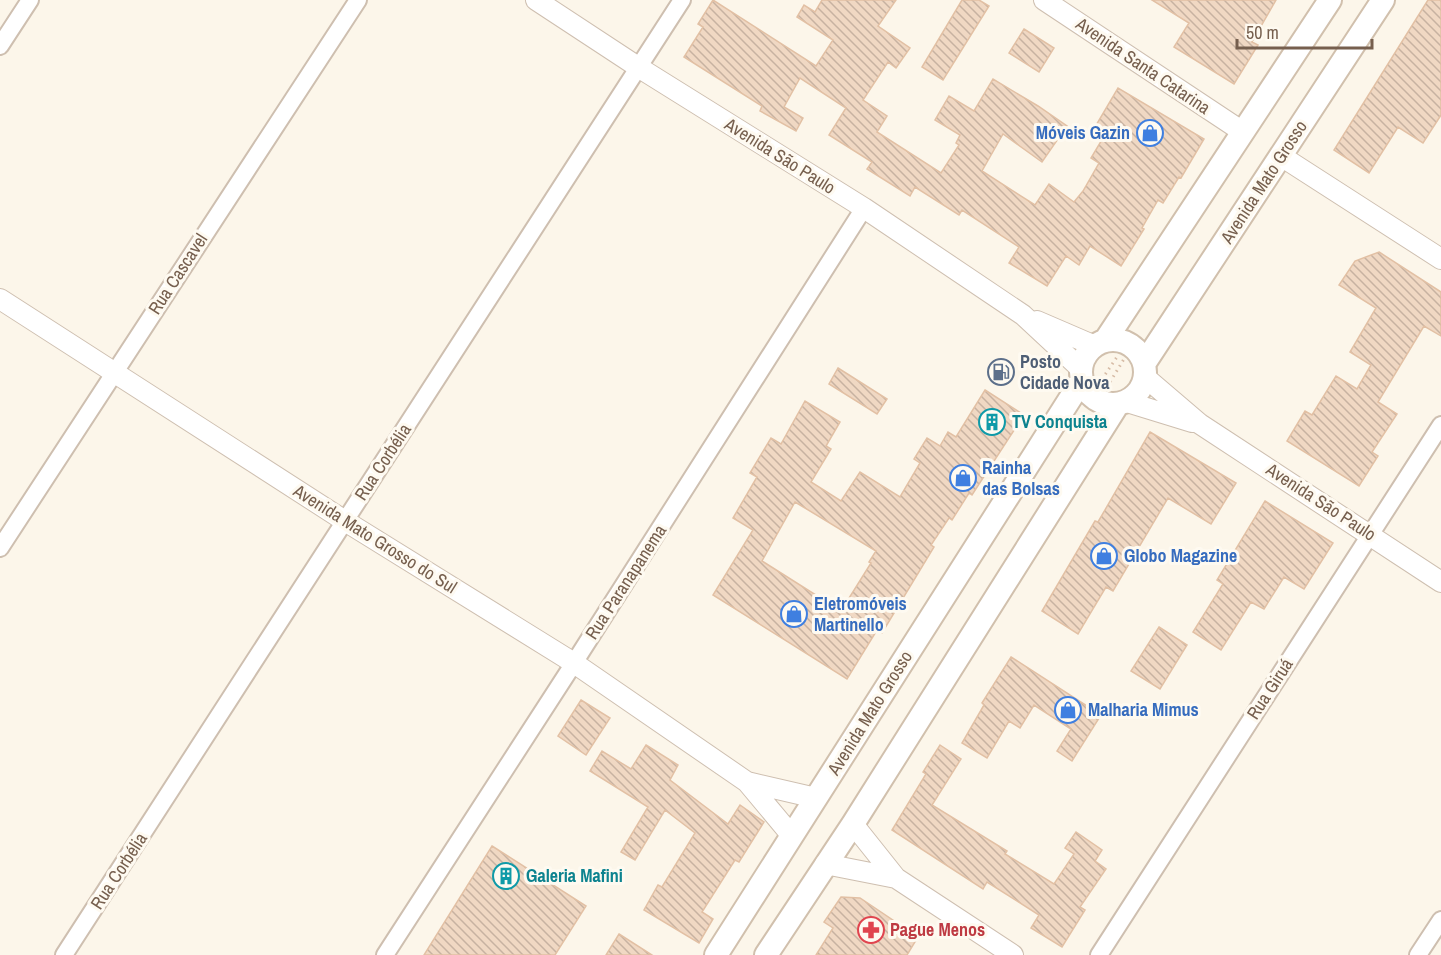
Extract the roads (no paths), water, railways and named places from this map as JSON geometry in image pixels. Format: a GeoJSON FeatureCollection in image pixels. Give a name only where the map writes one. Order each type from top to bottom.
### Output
{"type":"FeatureCollection","features":[{"type":"Feature","properties":{"kind":"main road"},"geometry":{"type":"LineString","coordinates":[[1123,403],[1109,405],[1092,397],[1081,375],[1086,355],[1100,343],[1330,0]]}},
{"type":"Feature","properties":{"kind":"main road","name":"Avenida Mato Grosso"},"geometry":{"type":"LineString","coordinates":[[1145,370],[1383,0]]}},
{"type":"Feature","properties":{"kind":"main road"},"geometry":{"type":"LineString","coordinates":[[766,955],[853,824],[1123,403],[1140,390],[1145,370],[1141,356],[1130,344],[1114,340],[1100,343]]}},
{"type":"Feature","properties":{"kind":"main road","name":"Avenida Mato Grosso"},"geometry":{"type":"LineString","coordinates":[[716,955],[1081,375]]}},
{"type":"Feature","properties":{"kind":"street"},"geometry":{"type":"LineString","coordinates":[[0,46],[30,0]]}},
{"type":"Feature","properties":{"kind":"street","name":"Rua Cascavel"},"geometry":{"type":"LineString","coordinates":[[0,548],[358,0]]}},
{"type":"Feature","properties":{"kind":"street","name":"Avenida São Paulo"},"geometry":{"type":"LineString","coordinates":[[536,0],[638,67],[864,208],[1023,315],[1081,375]]}},
{"type":"Feature","properties":{"kind":"street","name":"Rua Corbélia"},"geometry":{"type":"LineString","coordinates":[[64,955],[682,0]]}},
{"type":"Feature","properties":{"kind":"street","name":"Avenida Santa Catarina"},"geometry":{"type":"LineString","coordinates":[[1044,0],[1243,132]]}},
{"type":"Feature","properties":{"kind":"street"},"geometry":{"type":"LineString","coordinates":[[1281,156],[1441,259]]}},
{"type":"Feature","properties":{"kind":"street","name":"Rua Paranapanema"},"geometry":{"type":"LineString","coordinates":[[385,955],[864,208]]}},
{"type":"Feature","properties":{"kind":"street","name":"Avenida Mato Grosso do Sul"},"geometry":{"type":"LineString","coordinates":[[0,299],[345,521],[574,663],[747,782]]}},
{"type":"Feature","properties":{"kind":"street","name":"Avenida São Paulo"},"geometry":{"type":"LineString","coordinates":[[1023,315],[1100,343]]}},
{"type":"Feature","properties":{"kind":"street","name":"Avenida São Paulo"},"geometry":{"type":"LineString","coordinates":[[1145,370],[1200,424],[1441,582]]}},
{"type":"Feature","properties":{"kind":"street","name":"Avenida São Paulo"},"geometry":{"type":"LineString","coordinates":[[1123,403],[1200,424]]}},
{"type":"Feature","properties":{"kind":"street","name":"Rua Giruá"},"geometry":{"type":"LineString","coordinates":[[1099,955],[1441,424]]}},
{"type":"Feature","properties":{"kind":"street"},"geometry":{"type":"LineString","coordinates":[[747,782],[816,798]]}},
{"type":"Feature","properties":{"kind":"street"},"geometry":{"type":"LineString","coordinates":[[747,782],[792,836]]}},
{"type":"Feature","properties":{"kind":"street"},"geometry":{"type":"LineString","coordinates":[[853,824],[896,878],[1013,955]]}},
{"type":"Feature","properties":{"kind":"street"},"geometry":{"type":"LineString","coordinates":[[825,864],[896,878]]}},
{"type":"Feature","properties":{"kind":"street"},"geometry":{"type":"LineString","coordinates":[[1418,955],[1441,920]]}},
{"type":"Feature","properties":{"kind":"place","name":"Móveis Gazin"},"geometry":{"type":"Point","coordinates":[1150,133]}},
{"type":"Feature","properties":{"kind":"place","name":"Posto Cidade Nova"},"geometry":{"type":"Point","coordinates":[1001,372]}},
{"type":"Feature","properties":{"kind":"place","name":"TV Conquista"},"geometry":{"type":"Point","coordinates":[992,422]}},
{"type":"Feature","properties":{"kind":"place","name":"Rainha das Bolsas"},"geometry":{"type":"Point","coordinates":[963,478]}},
{"type":"Feature","properties":{"kind":"place","name":"Globo Magazine"},"geometry":{"type":"Point","coordinates":[1104,556]}},
{"type":"Feature","properties":{"kind":"place","name":"Eletromóveis Martinello"},"geometry":{"type":"Point","coordinates":[794,614]}},
{"type":"Feature","properties":{"kind":"place","name":"Malharia Mimus"},"geometry":{"type":"Point","coordinates":[1068,710]}},
{"type":"Feature","properties":{"kind":"place","name":"Galeria Mafini"},"geometry":{"type":"Point","coordinates":[506,876]}},
{"type":"Feature","properties":{"kind":"place","name":"Pague Menos"},"geometry":{"type":"Point","coordinates":[871,930]}}]}
